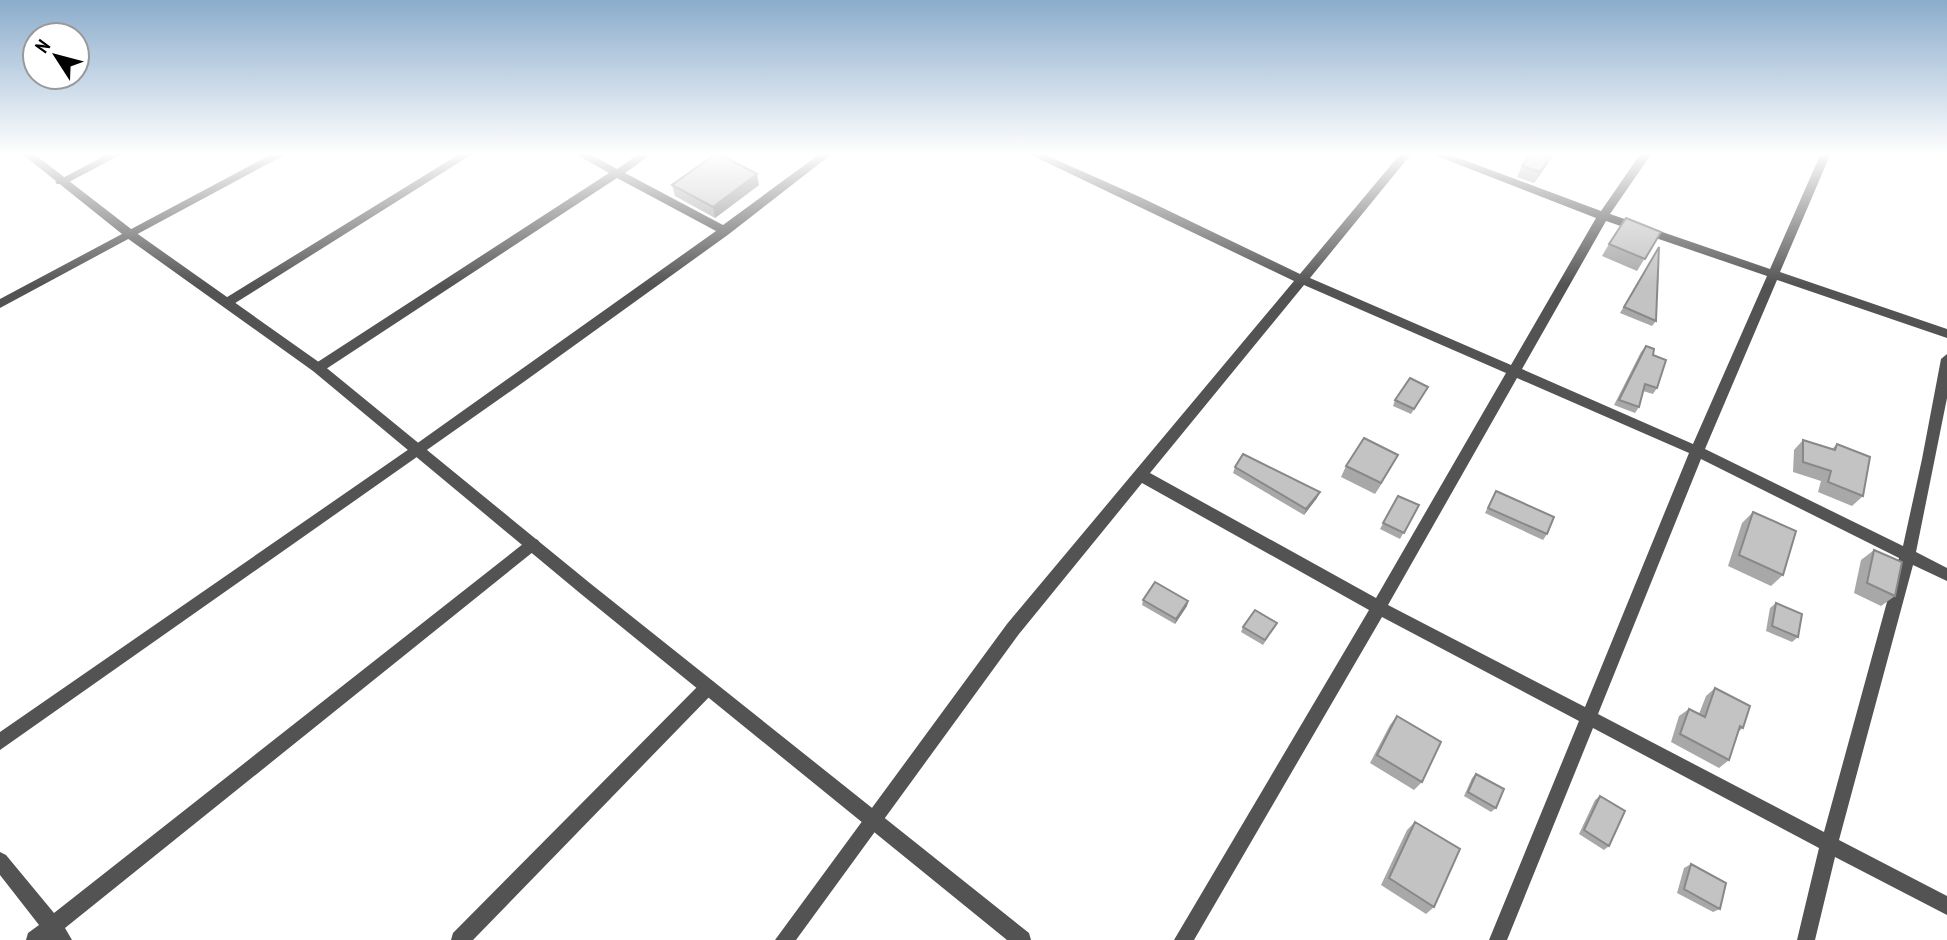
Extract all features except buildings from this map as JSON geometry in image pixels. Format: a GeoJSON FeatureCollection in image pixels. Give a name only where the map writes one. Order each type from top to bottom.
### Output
{"type":"FeatureCollection","features":[{"type":"Feature","properties":{"kind":"street"},"geometry":{"type":"LineString","coordinates":[[81,197],[318,368],[1022,940]]}},
{"type":"Feature","properties":{"kind":"street"},"geometry":{"type":"LineString","coordinates":[[0,304],[201,197]]}},
{"type":"Feature","properties":{"kind":"street"},"geometry":{"type":"LineString","coordinates":[[228,302],[398,197]]}},
{"type":"Feature","properties":{"kind":"street"},"geometry":{"type":"LineString","coordinates":[[318,368],[582,197]]}},
{"type":"Feature","properties":{"kind":"street"},"geometry":{"type":"LineString","coordinates":[[660,197],[725,231]]}},
{"type":"Feature","properties":{"kind":"street"},"geometry":{"type":"LineString","coordinates":[[0,742],[418,451],[770,197]]}},
{"type":"Feature","properties":{"kind":"street"},"geometry":{"type":"LineString","coordinates":[[1131,197],[1301,279],[1697,451],[1947,575]]}},
{"type":"Feature","properties":{"kind":"street"},"geometry":{"type":"LineString","coordinates":[[784,940],[1013,629],[1370,197]]}},
{"type":"Feature","properties":{"kind":"street"},"geometry":{"type":"LineString","coordinates":[[1552,197],[1947,334]]}},
{"type":"Feature","properties":{"kind":"street"},"geometry":{"type":"LineString","coordinates":[[1183,940],[1616,197]]}},
{"type":"Feature","properties":{"kind":"street"},"geometry":{"type":"LineString","coordinates":[[1498,940],[1697,451],[1807,197]]}},
{"type":"Feature","properties":{"kind":"street"},"geometry":{"type":"LineString","coordinates":[[1806,940],[1828,842],[1907,557],[1934,439],[1947,359]]}},
{"type":"Feature","properties":{"kind":"street"},"geometry":{"type":"LineString","coordinates":[[1139,474],[1378,607],[1947,906]]}},
{"type":"Feature","properties":{"kind":"street"},"geometry":{"type":"LineString","coordinates":[[35,940],[57,933],[243,777],[533,544]]}},
{"type":"Feature","properties":{"kind":"street"},"geometry":{"type":"LineString","coordinates":[[460,940],[708,687]]}},
{"type":"Feature","properties":{"kind":"street"},"geometry":{"type":"LineString","coordinates":[[0,861],[57,933]]}}]}
